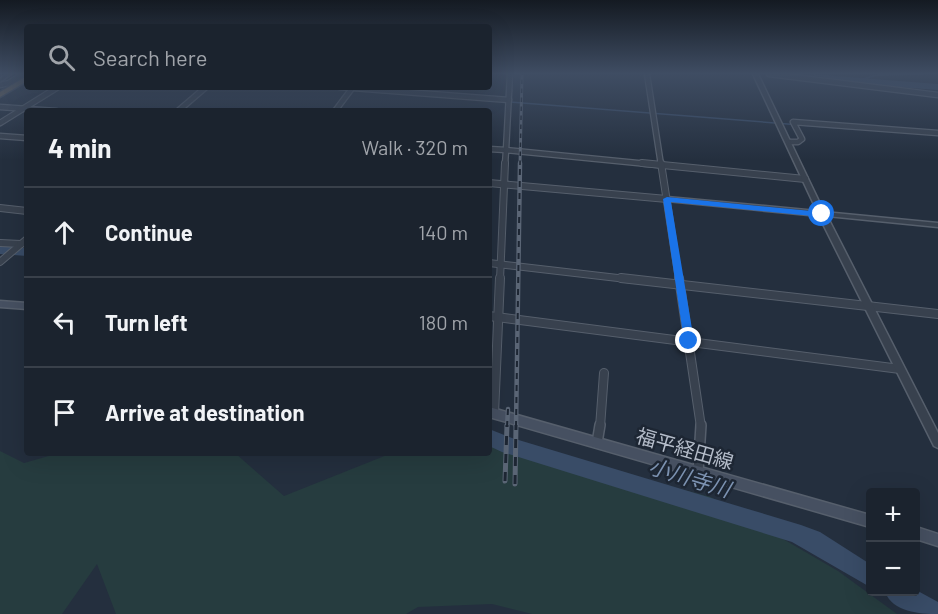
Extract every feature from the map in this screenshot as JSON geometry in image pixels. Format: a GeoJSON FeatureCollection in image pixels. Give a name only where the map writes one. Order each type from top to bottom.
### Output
{"type":"FeatureCollection","features":[{"type":"Feature","properties":{"kind":"main road"},"geometry":{"type":"LineString","coordinates":[[0,304],[24,306]]}},
{"type":"Feature","properties":{"kind":"main road","name":"福平経田線"},"geometry":{"type":"LineString","coordinates":[[492,413],[866,520]]}},
{"type":"Feature","properties":{"kind":"main road"},"geometry":{"type":"LineString","coordinates":[[920,535],[938,540]]}},
{"type":"Feature","properties":{"kind":"street"},"geometry":{"type":"LineString","coordinates":[[0,123],[33,103]]}},
{"type":"Feature","properties":{"kind":"street"},"geometry":{"type":"LineString","coordinates":[[492,413],[506,184],[508,103]]}},
{"type":"Feature","properties":{"kind":"street"},"geometry":{"type":"LineString","coordinates":[[651,103],[701,417],[702,438],[698,472]]}},
{"type":"Feature","properties":{"kind":"street"},"geometry":{"type":"LineString","coordinates":[[768,103],[938,443]]}},
{"type":"Feature","properties":{"kind":"street"},"geometry":{"type":"LineString","coordinates":[[0,107],[24,108]]}},
{"type":"Feature","properties":{"kind":"street"},"geometry":{"type":"LineString","coordinates":[[788,142],[798,142],[802,139],[793,122],[938,133]]}},
{"type":"Feature","properties":{"kind":"street"},"geometry":{"type":"LineString","coordinates":[[0,136],[24,138]]}},
{"type":"Feature","properties":{"kind":"street"},"geometry":{"type":"LineString","coordinates":[[492,149],[805,179]]}},
{"type":"Feature","properties":{"kind":"street"},"geometry":{"type":"LineString","coordinates":[[492,183],[938,225]]}},
{"type":"Feature","properties":{"kind":"street"},"geometry":{"type":"LineString","coordinates":[[0,208],[24,211]]}},
{"type":"Feature","properties":{"kind":"street"},"geometry":{"type":"LineString","coordinates":[[0,243],[22,246]]}},
{"type":"Feature","properties":{"kind":"street"},"geometry":{"type":"LineString","coordinates":[[0,262],[22,246]]}},
{"type":"Feature","properties":{"kind":"street"},"geometry":{"type":"LineString","coordinates":[[492,264],[938,314]]}},
{"type":"Feature","properties":{"kind":"street"},"geometry":{"type":"LineString","coordinates":[[492,316],[900,369]]}},
{"type":"Feature","properties":{"kind":"street"},"geometry":{"type":"LineString","coordinates":[[597,443],[603,407],[604,373]]}},
{"type":"Feature","properties":{"kind":"green space"},"geometry":{"type":"Polygon","coordinates":[[[492,446],[597,467],[711,497],[838,571],[866,591],[866,596],[872,596],[897,614],[532,614],[492,604],[418,607],[406,614],[116,614],[97,564],[62,614],[0,614],[0,451],[24,463],[48,456],[238,456],[284,496],[384,456],[492,456],[492,446]]]}},
{"type":"Feature","properties":{"kind":"waterway"},"geometry":{"type":"LineString","coordinates":[[518,103],[851,129]]}},
{"type":"Feature","properties":{"kind":"waterway","name":"小川寺川"},"geometry":{"type":"LineString","coordinates":[[0,250],[24,252]]}},
{"type":"Feature","properties":{"kind":"waterway","name":"小川寺川"},"geometry":{"type":"LineString","coordinates":[[492,438],[509,446],[794,532],[812,540],[866,574]]}},
{"type":"Feature","properties":{"kind":"waterway","name":"小川寺川"},"geometry":{"type":"LineString","coordinates":[[903,596],[937,614]]}},
{"type":"Feature","properties":{"kind":"railway"},"geometry":{"type":"LineString","coordinates":[[520,165],[521,103]]}},
{"type":"Feature","properties":{"kind":"railway"},"geometry":{"type":"LineString","coordinates":[[516,427],[520,163]]}},
{"type":"Feature","properties":{"kind":"railway"},"geometry":{"type":"LineString","coordinates":[[507,427],[508,409]]}},
{"type":"Feature","properties":{"kind":"railway"},"geometry":{"type":"LineString","coordinates":[[505,481],[507,425]]}},
{"type":"Feature","properties":{"kind":"railway"},"geometry":{"type":"LineString","coordinates":[[515,484],[516,425]]}},
{"type":"Feature","properties":{"kind":"route"},"geometry":{"type":"LineString","coordinates":[[689,341],[667,199],[822,214]]}}]}
